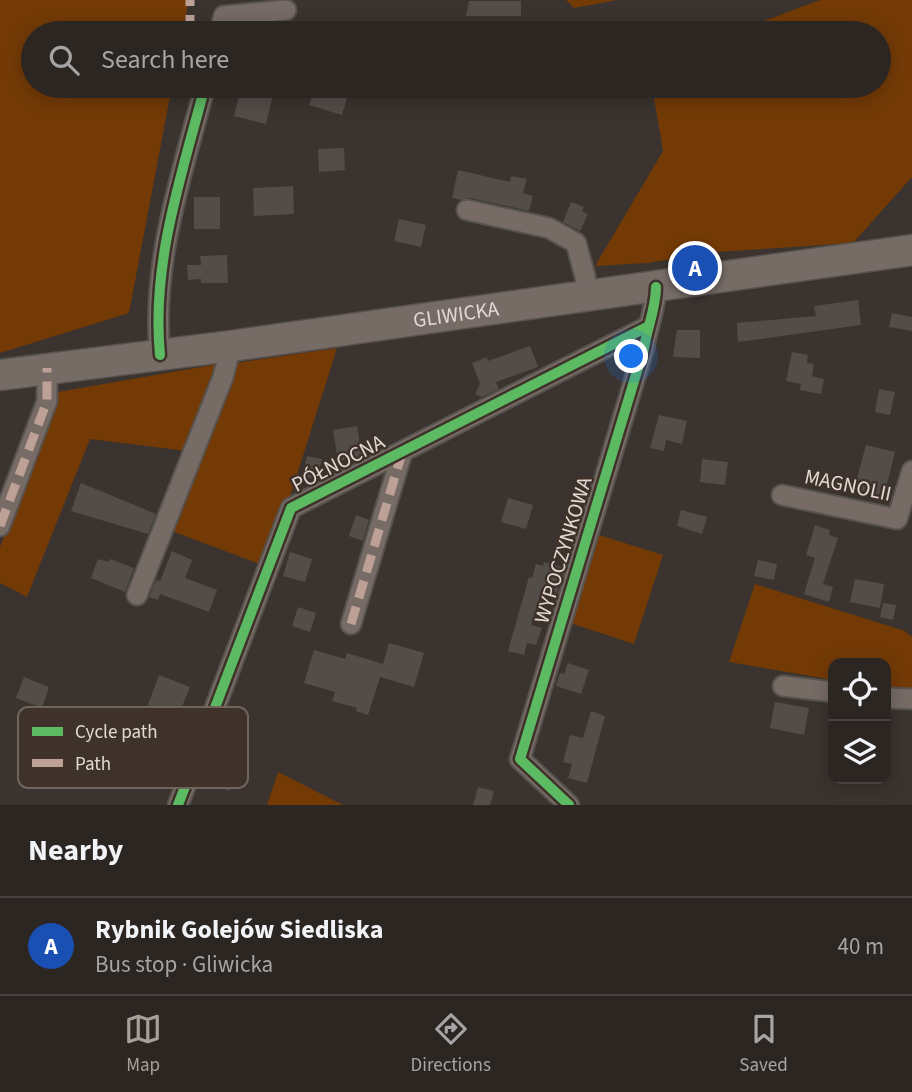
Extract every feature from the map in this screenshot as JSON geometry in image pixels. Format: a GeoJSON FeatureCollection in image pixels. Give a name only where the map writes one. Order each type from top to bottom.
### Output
{"type":"FeatureCollection","features":[{"type":"Feature","properties":{"kind":"main road","name":"GLIWICKA"},"geometry":{"type":"LineString","coordinates":[[0,375],[912,250]]}},
{"type":"Feature","properties":{"kind":"street"},"geometry":{"type":"LineString","coordinates":[[222,21],[223,16],[286,10]]}},
{"type":"Feature","properties":{"kind":"street"},"geometry":{"type":"LineString","coordinates":[[160,355],[157,320],[161,265],[202,98]]}},
{"type":"Feature","properties":{"kind":"street"},"geometry":{"type":"LineString","coordinates":[[467,211],[549,228],[576,243],[585,276],[587,296]]}},
{"type":"Feature","properties":{"kind":"street","name":"WYPOCZYNKOWA"},"geometry":{"type":"LineString","coordinates":[[569,805],[520,759],[644,348],[647,327],[655,306],[656,287]]}},
{"type":"Feature","properties":{"kind":"street","name":"PÓŁNOCNA"},"geometry":{"type":"LineString","coordinates":[[216,707],[292,508],[647,327]]}},
{"type":"Feature","properties":{"kind":"street"},"geometry":{"type":"LineString","coordinates":[[136,595],[223,377],[231,345]]}},
{"type":"Feature","properties":{"kind":"street"},"geometry":{"type":"LineString","coordinates":[[0,526],[47,401],[47,368]]}},
{"type":"Feature","properties":{"kind":"street"},"geometry":{"type":"LineString","coordinates":[[351,624],[402,453]]}},
{"type":"Feature","properties":{"kind":"street","name":"MAGNOLII"},"geometry":{"type":"LineString","coordinates":[[782,495],[897,519],[912,471]]}},
{"type":"Feature","properties":{"kind":"street"},"geometry":{"type":"LineString","coordinates":[[783,686],[828,691]]}},
{"type":"Feature","properties":{"kind":"street"},"geometry":{"type":"LineString","coordinates":[[891,698],[912,699]]}},
{"type":"Feature","properties":{"kind":"street","name":"PÓŁNOCNA"},"geometry":{"type":"LineString","coordinates":[[178,805],[185,788]]}},
{"type":"Feature","properties":{"kind":"shaded area"},"geometry":{"type":"Polygon","coordinates":[[[0,0],[189,0],[185,21],[21,21],[21,98],[170,98],[129,313],[0,353],[0,0]]]}},
{"type":"Feature","properties":{"kind":"shaded area"},"geometry":{"type":"Polygon","coordinates":[[[566,0],[617,0],[574,8],[566,0]]]}},
{"type":"Feature","properties":{"kind":"shaded area"},"geometry":{"type":"Polygon","coordinates":[[[820,0],[912,0],[912,177],[853,243],[717,252],[647,263],[595,266],[663,151],[654,98],[891,98],[891,21],[764,21],[820,0]]]}},
{"type":"Feature","properties":{"kind":"shaded area"},"geometry":{"type":"Polygon","coordinates":[[[337,348],[290,497],[259,564],[169,530],[235,363],[337,348]]]}},
{"type":"Feature","properties":{"kind":"shaded area"},"geometry":{"type":"Polygon","coordinates":[[[218,364],[187,451],[90,439],[27,597],[0,583],[0,547],[58,392],[218,364]]]}},
{"type":"Feature","properties":{"kind":"shaded area"},"geometry":{"type":"Polygon","coordinates":[[[599,535],[663,555],[634,644],[570,623],[599,535]]]}},
{"type":"Feature","properties":{"kind":"shaded area"},"geometry":{"type":"Polygon","coordinates":[[[755,584],[905,631],[912,637],[912,694],[891,690],[891,658],[828,658],[828,679],[729,662],[755,584]]]}},
{"type":"Feature","properties":{"kind":"shaded area"},"geometry":{"type":"Polygon","coordinates":[[[278,772],[343,805],[267,805],[278,772]]]}},
{"type":"Feature","properties":{"kind":"building"},"geometry":{"type":"Polygon","coordinates":[[[469,1],[521,1],[521,16],[466,16],[469,1]]]}},
{"type":"Feature","properties":{"kind":"building"},"geometry":{"type":"Polygon","coordinates":[[[238,98],[272,98],[266,124],[234,116],[238,98]]]}},
{"type":"Feature","properties":{"kind":"building"},"geometry":{"type":"Polygon","coordinates":[[[311,98],[347,98],[342,115],[309,105],[311,98]]]}},
{"type":"Feature","properties":{"kind":"building"},"geometry":{"type":"Polygon","coordinates":[[[344,148],[345,170],[319,172],[318,149],[344,148]]]}},
{"type":"Feature","properties":{"kind":"building"},"geometry":{"type":"Polygon","coordinates":[[[458,170],[510,182],[511,176],[527,179],[523,193],[533,196],[529,211],[470,198],[452,198],[458,170]]]}},
{"type":"Feature","properties":{"kind":"building"},"geometry":{"type":"Polygon","coordinates":[[[293,186],[294,214],[254,216],[253,188],[293,186]]]}},
{"type":"Feature","properties":{"kind":"building"},"geometry":{"type":"Polygon","coordinates":[[[194,197],[220,197],[220,229],[194,229],[194,197]]]}},
{"type":"Feature","properties":{"kind":"building"},"geometry":{"type":"Polygon","coordinates":[[[571,202],[584,207],[582,211],[588,214],[580,231],[563,222],[571,202]]]}},
{"type":"Feature","properties":{"kind":"building"},"geometry":{"type":"Polygon","coordinates":[[[399,219],[426,225],[421,247],[394,241],[399,219]]]}},
{"type":"Feature","properties":{"kind":"building"},"geometry":{"type":"Polygon","coordinates":[[[227,255],[228,283],[188,280],[187,265],[201,265],[200,256],[227,255]]]}},
{"type":"Feature","properties":{"kind":"building"},"geometry":{"type":"Polygon","coordinates":[[[858,300],[861,325],[738,342],[737,323],[816,316],[814,306],[858,300]]]}},
{"type":"Feature","properties":{"kind":"building"},"geometry":{"type":"Polygon","coordinates":[[[892,313],[912,317],[912,331],[889,327],[892,313]]]}},
{"type":"Feature","properties":{"kind":"building"},"geometry":{"type":"Polygon","coordinates":[[[677,330],[700,330],[700,358],[673,357],[677,330]]]}},
{"type":"Feature","properties":{"kind":"building"},"geometry":{"type":"Polygon","coordinates":[[[530,346],[538,367],[496,382],[499,389],[482,397],[475,394],[480,384],[472,363],[487,357],[488,361],[530,346]]]}},
{"type":"Feature","properties":{"kind":"building"},"geometry":{"type":"Polygon","coordinates":[[[792,352],[808,355],[807,363],[814,364],[812,376],[824,379],[821,394],[800,390],[801,384],[786,381],[792,352]]]}},
{"type":"Feature","properties":{"kind":"building"},"geometry":{"type":"Polygon","coordinates":[[[879,389],[895,392],[890,415],[875,412],[879,389]]]}},
{"type":"Feature","properties":{"kind":"building"},"geometry":{"type":"Polygon","coordinates":[[[659,415],[687,421],[682,444],[666,440],[664,451],[650,448],[659,415]]]}},
{"type":"Feature","properties":{"kind":"building"},"geometry":{"type":"Polygon","coordinates":[[[357,426],[362,457],[338,461],[333,430],[357,426]]]}},
{"type":"Feature","properties":{"kind":"building"},"geometry":{"type":"Polygon","coordinates":[[[866,445],[895,452],[884,496],[854,489],[866,445]]]}},
{"type":"Feature","properties":{"kind":"building"},"geometry":{"type":"Polygon","coordinates":[[[307,456],[322,459],[317,479],[302,477],[307,456]]]}},
{"type":"Feature","properties":{"kind":"building"},"geometry":{"type":"Polygon","coordinates":[[[702,459],[728,462],[725,485],[700,482],[702,459]]]}},
{"type":"Feature","properties":{"kind":"building"},"geometry":{"type":"Polygon","coordinates":[[[81,483],[156,514],[148,534],[71,511],[81,483]]]}},
{"type":"Feature","properties":{"kind":"building"},"geometry":{"type":"Polygon","coordinates":[[[508,498],[533,505],[526,529],[501,522],[508,498]]]}},
{"type":"Feature","properties":{"kind":"building"},"geometry":{"type":"Polygon","coordinates":[[[681,510],[707,517],[702,534],[677,526],[681,510]]]}},
{"type":"Feature","properties":{"kind":"building"},"geometry":{"type":"Polygon","coordinates":[[[356,515],[369,520],[363,541],[349,536],[356,515]]]}},
{"type":"Feature","properties":{"kind":"building"},"geometry":{"type":"Polygon","coordinates":[[[815,525],[830,530],[829,535],[838,538],[823,584],[833,587],[829,602],[804,594],[815,558],[806,555],[815,525]]]}},
{"type":"Feature","properties":{"kind":"building"},"geometry":{"type":"Polygon","coordinates":[[[172,551],[192,560],[185,578],[217,590],[209,612],[160,594],[158,600],[149,597],[156,580],[160,581],[172,551]]]}},
{"type":"Feature","properties":{"kind":"building"},"geometry":{"type":"Polygon","coordinates":[[[290,552],[312,559],[305,582],[283,576],[290,552]]]}},
{"type":"Feature","properties":{"kind":"building"},"geometry":{"type":"Polygon","coordinates":[[[98,559],[108,562],[110,559],[134,568],[125,592],[91,578],[98,559]]]}},
{"type":"Feature","properties":{"kind":"building"},"geometry":{"type":"Polygon","coordinates":[[[758,560],[777,564],[774,580],[754,576],[758,560]]]}},
{"type":"Feature","properties":{"kind":"building"},"geometry":{"type":"Polygon","coordinates":[[[544,562],[565,568],[557,593],[542,588],[531,625],[542,628],[536,645],[527,643],[524,655],[508,651],[529,577],[532,578],[536,564],[543,566],[544,562]]]}},
{"type":"Feature","properties":{"kind":"building"},"geometry":{"type":"Polygon","coordinates":[[[855,579],[884,584],[880,608],[850,602],[855,579]]]}},
{"type":"Feature","properties":{"kind":"building"},"geometry":{"type":"Polygon","coordinates":[[[883,603],[896,605],[893,620],[880,617],[883,603]]]}},
{"type":"Feature","properties":{"kind":"building"},"geometry":{"type":"Polygon","coordinates":[[[298,607],[316,613],[310,632],[292,626],[298,607]]]}},
{"type":"Feature","properties":{"kind":"building"},"geometry":{"type":"Polygon","coordinates":[[[389,643],[424,653],[414,687],[380,677],[368,715],[356,711],[357,708],[332,701],[335,692],[304,683],[314,650],[345,659],[347,653],[383,664],[389,643]]]}},
{"type":"Feature","properties":{"kind":"building"},"geometry":{"type":"Polygon","coordinates":[[[568,663],[589,670],[581,694],[556,686],[560,673],[564,674],[568,663]]]}},
{"type":"Feature","properties":{"kind":"building"},"geometry":{"type":"Polygon","coordinates":[[[159,675],[190,687],[182,707],[147,707],[159,675]]]}},
{"type":"Feature","properties":{"kind":"building"},"geometry":{"type":"Polygon","coordinates":[[[24,677],[49,687],[42,707],[16,698],[24,677]]]}},
{"type":"Feature","properties":{"kind":"building"},"geometry":{"type":"Polygon","coordinates":[[[775,702],[809,708],[804,735],[770,728],[775,702]]]}},
{"type":"Feature","properties":{"kind":"building"},"geometry":{"type":"Polygon","coordinates":[[[591,711],[605,716],[587,783],[568,778],[572,764],[563,762],[570,735],[583,738],[591,711]]]}},
{"type":"Feature","properties":{"kind":"building"},"geometry":{"type":"Polygon","coordinates":[[[478,787],[494,791],[490,805],[473,805],[478,787]]]}},
{"type":"Feature","properties":{"kind":"marked path"},"geometry":{"type":"LineString","coordinates":[[190,0],[190,21]]}},
{"type":"Feature","properties":{"kind":"marked path"},"geometry":{"type":"LineString","coordinates":[[0,526],[47,401],[47,368]]}},
{"type":"Feature","properties":{"kind":"marked path"},"geometry":{"type":"LineString","coordinates":[[351,624],[402,453]]}},
{"type":"Feature","properties":{"kind":"cycle path"},"geometry":{"type":"LineString","coordinates":[[160,355],[158,321],[164,253],[178,186],[202,98]]}},
{"type":"Feature","properties":{"kind":"cycle path"},"geometry":{"type":"LineString","coordinates":[[569,805],[520,759],[644,348],[655,303],[656,287]]}},
{"type":"Feature","properties":{"kind":"cycle path"},"geometry":{"type":"LineString","coordinates":[[215,707],[291,508],[647,327]]}},
{"type":"Feature","properties":{"kind":"cycle path"},"geometry":{"type":"LineString","coordinates":[[178,805],[184,788]]}},
{"type":"Feature","properties":{"kind":"place","name":"Rybnik Golejów Siedliska"},"geometry":{"type":"Point","coordinates":[695,268]}}]}
